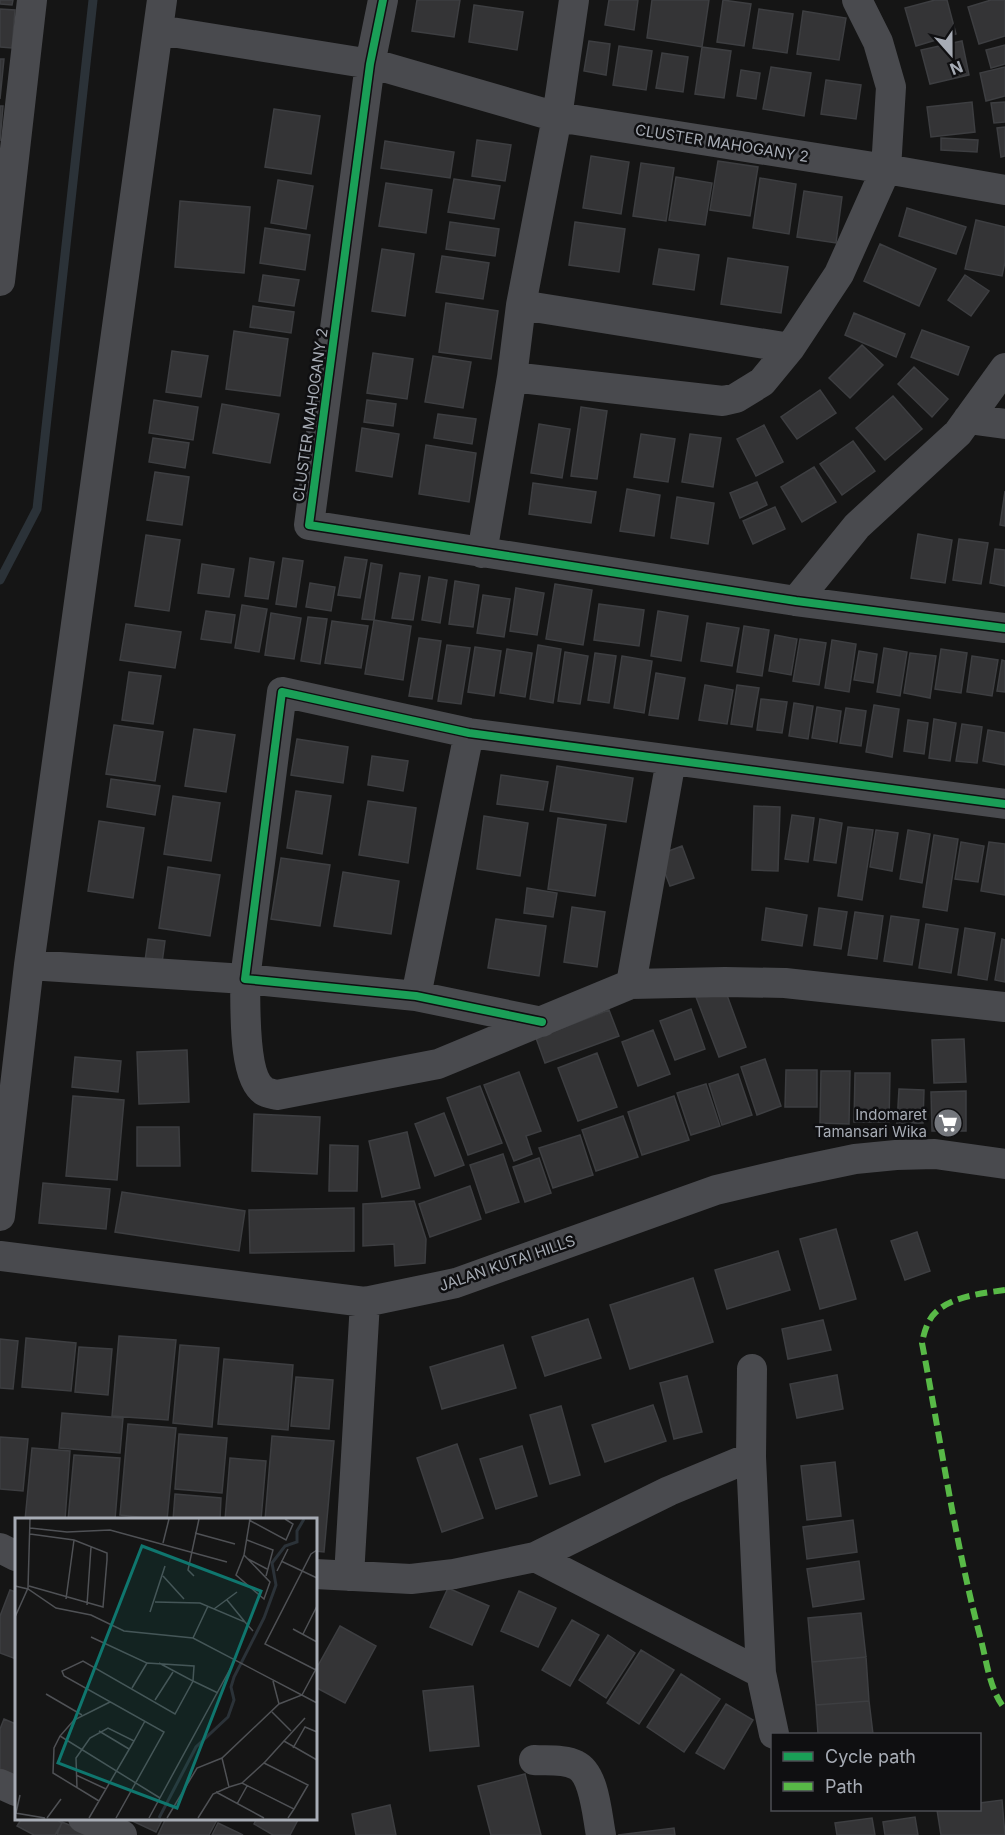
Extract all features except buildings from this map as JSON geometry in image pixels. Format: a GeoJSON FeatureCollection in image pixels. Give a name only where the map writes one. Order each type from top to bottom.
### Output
{"type":"FeatureCollection","features":[{"type":"Feature","properties":{"kind":"street"},"geometry":{"type":"LineString","coordinates":[[0,281],[32,0]]}},
{"type":"Feature","properties":{"kind":"street"},"geometry":{"type":"LineString","coordinates":[[0,1216],[29,965],[162,0]]}},
{"type":"Feature","properties":{"kind":"street","name":"CLUSTER MAHOGANY 2"},"geometry":{"type":"LineString","coordinates":[[383,0],[370,64],[309,525],[796,601],[1005,628]]}},
{"type":"Feature","properties":{"kind":"street"},"geometry":{"type":"LineString","coordinates":[[482,553],[512,376],[521,305],[557,117],[574,0]]}},
{"type":"Feature","properties":{"kind":"street"},"geometry":{"type":"LineString","coordinates":[[512,376],[723,401],[736,398],[762,382],[790,348],[839,274],[886,169],[891,87],[878,42],[857,0]]}},
{"type":"Feature","properties":{"kind":"street","name":"CLUSTER MAHOGANY 2"},"geometry":{"type":"LineString","coordinates":[[159,30],[370,64],[557,117],[1005,190]]}},
{"type":"Feature","properties":{"kind":"street"},"geometry":{"type":"LineString","coordinates":[[521,305],[790,348]]}},
{"type":"Feature","properties":{"kind":"street"},"geometry":{"type":"LineString","coordinates":[[796,601],[857,526],[958,433],[1005,368]]}},
{"type":"Feature","properties":{"kind":"street"},"geometry":{"type":"LineString","coordinates":[[968,419],[1005,424]]}},
{"type":"Feature","properties":{"kind":"street"},"geometry":{"type":"LineString","coordinates":[[1005,804],[469,733],[282,692],[245,979],[248,1065],[255,1080],[264,1091],[277,1095],[438,1064],[631,984],[785,983],[1005,1007]]}},
{"type":"Feature","properties":{"kind":"street"},"geometry":{"type":"LineString","coordinates":[[416,996],[469,733]]}},
{"type":"Feature","properties":{"kind":"street"},"geometry":{"type":"LineString","coordinates":[[631,984],[671,760]]}},
{"type":"Feature","properties":{"kind":"street"},"geometry":{"type":"LineString","coordinates":[[29,965],[245,979],[416,996],[542,1022]]}},
{"type":"Feature","properties":{"kind":"street","name":"JALAN KUTAI HILLS"},"geometry":{"type":"LineString","coordinates":[[0,1256],[365,1302],[456,1282],[716,1190],[799,1170],[855,1159],[896,1155],[935,1154],[1005,1164]]}},
{"type":"Feature","properties":{"kind":"street"},"geometry":{"type":"LineString","coordinates":[[349,1576],[365,1302]]}},
{"type":"Feature","properties":{"kind":"street"},"geometry":{"type":"LineString","coordinates":[[752,1369],[751,1457],[761,1674],[774,1733]]}},
{"type":"Feature","properties":{"kind":"street"},"geometry":{"type":"LineString","coordinates":[[316,1574],[411,1579],[454,1574],[535,1557],[669,1491],[751,1457]]}},
{"type":"Feature","properties":{"kind":"street"},"geometry":{"type":"LineString","coordinates":[[0,1548],[15,1556]]}},
{"type":"Feature","properties":{"kind":"street"},"geometry":{"type":"LineString","coordinates":[[535,1557],[761,1674]]}},
{"type":"Feature","properties":{"kind":"street"},"geometry":{"type":"LineString","coordinates":[[534,1760],[566,1762],[577,1765],[585,1772],[591,1785],[601,1835]]}},
{"type":"Feature","properties":{"kind":"street"},"geometry":{"type":"LineString","coordinates":[[0,1784],[15,1791]]}},
{"type":"Feature","properties":{"kind":"street"},"geometry":{"type":"LineString","coordinates":[[87,1820],[122,1835]]}},
{"type":"Feature","properties":{"kind":"waterway"},"geometry":{"type":"LineString","coordinates":[[0,580],[37,509],[93,0]]}},
{"type":"Feature","properties":{"kind":"marked path"},"geometry":{"type":"LineString","coordinates":[[1005,1290],[969,1296],[943,1307],[931,1318],[922,1343],[956,1530],[972,1603],[992,1685],[1005,1709]]}},
{"type":"Feature","properties":{"kind":"cycle path"},"geometry":{"type":"LineString","coordinates":[[383,0],[370,64],[309,525],[796,601],[1005,628]]}},
{"type":"Feature","properties":{"kind":"cycle path"},"geometry":{"type":"LineString","coordinates":[[542,1022],[416,996],[245,979],[282,692],[469,733],[1005,804]]}},
{"type":"Feature","properties":{"kind":"place","name":"Indomaret Tamansari Wika"},"geometry":{"type":"Point","coordinates":[948,1123]}}]}
